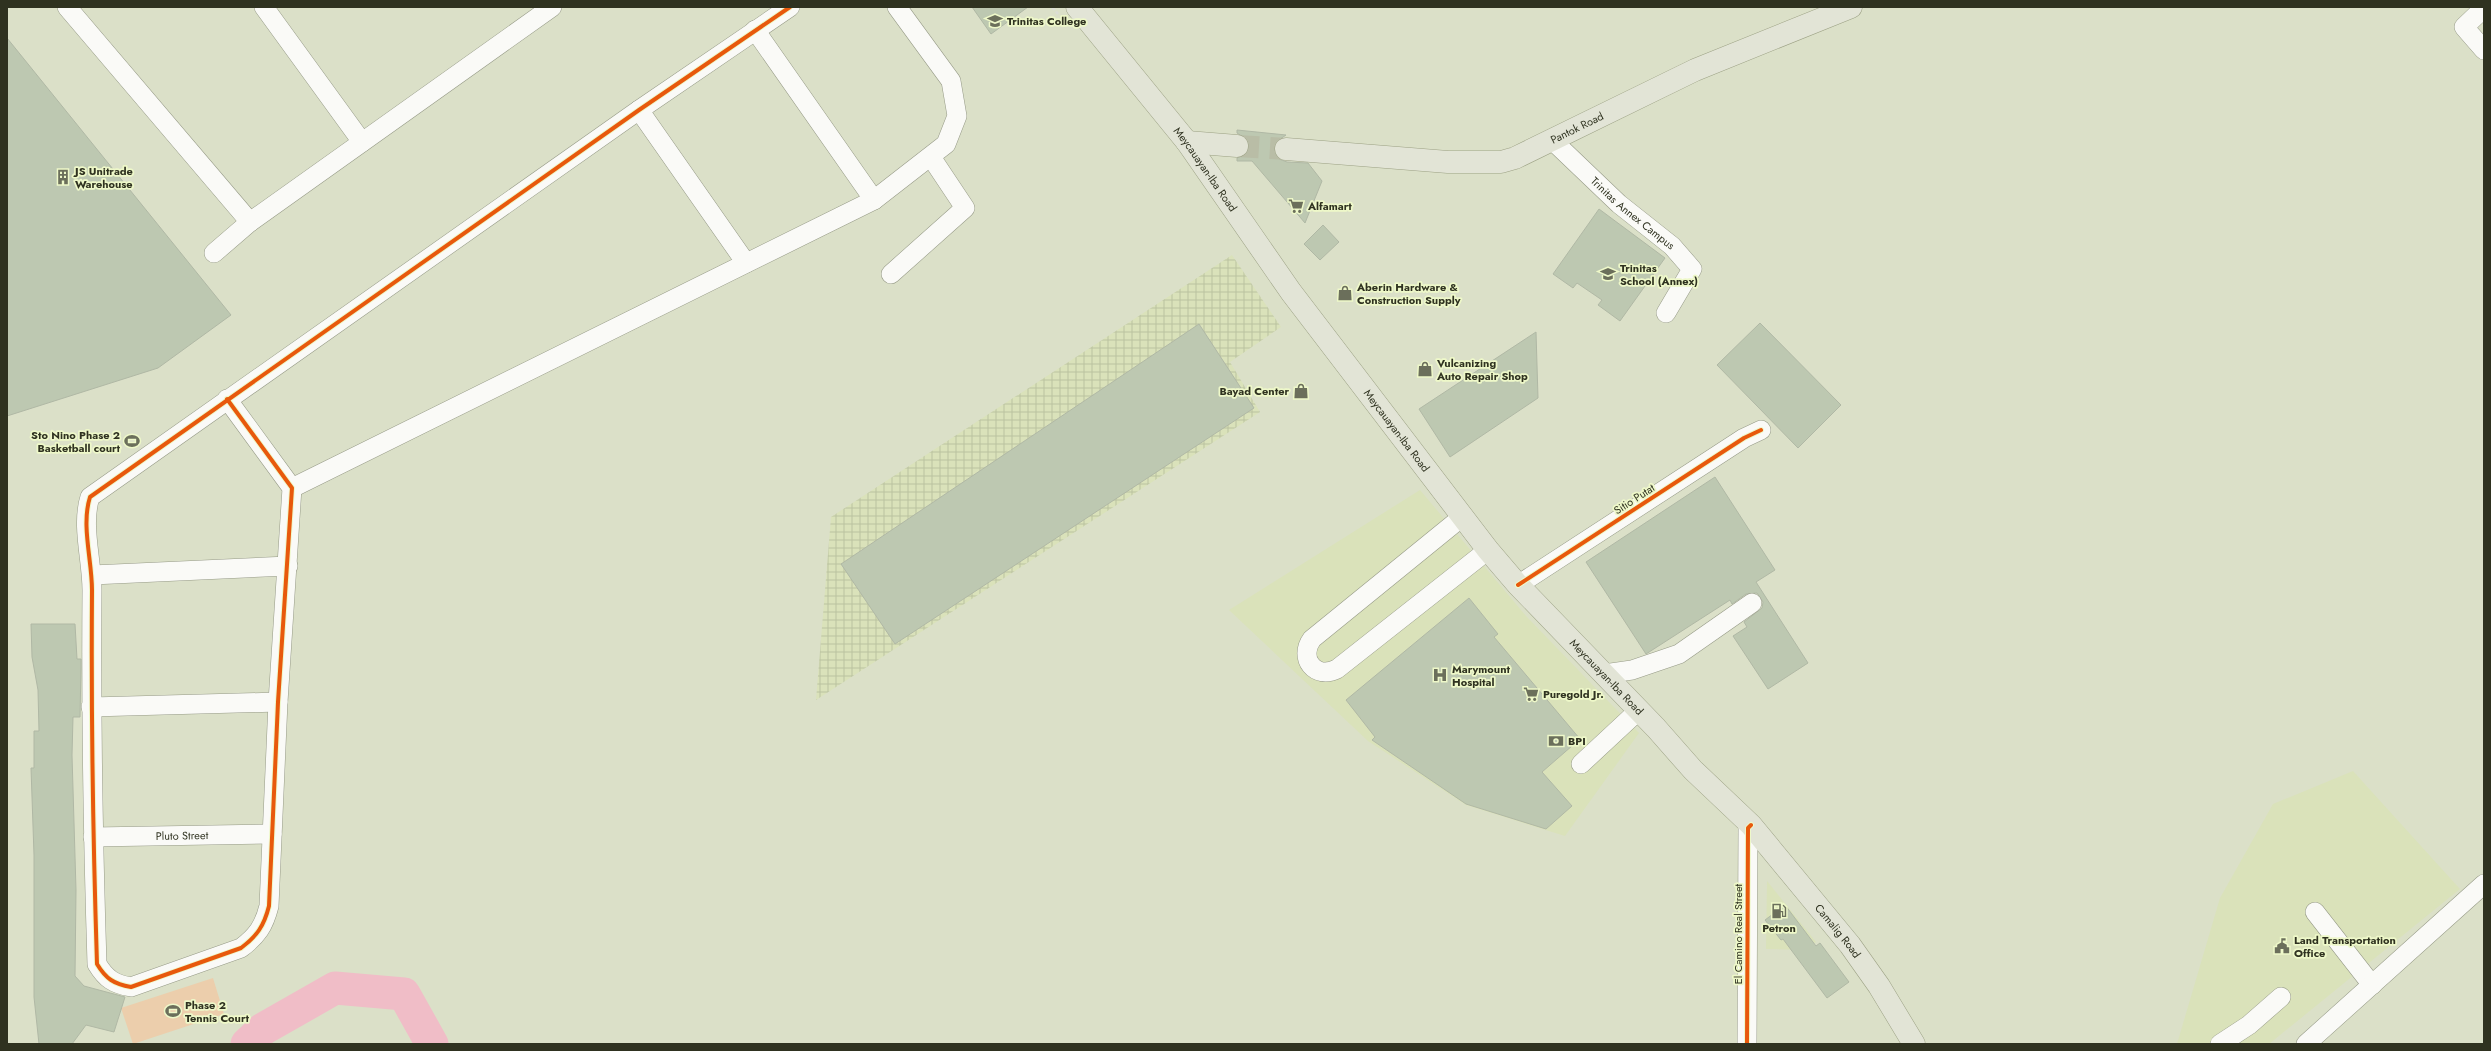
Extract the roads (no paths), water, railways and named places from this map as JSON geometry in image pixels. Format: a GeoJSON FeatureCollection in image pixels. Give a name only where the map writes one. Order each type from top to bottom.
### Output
{"type":"FeatureCollection","features":[{"type":"Feature","properties":{"kind":"main road","name":"Meycauayan-Iba Road"},"geometry":{"type":"LineString","coordinates":[[1077,7],[1187,142],[1291,292],[1488,550],[1518,585],[1639,710],[1693,770],[1751,825]]}},
{"type":"Feature","properties":{"kind":"main road","name":"Pantok Road"},"geometry":{"type":"LineString","coordinates":[[1286,149],[1448,162],[1501,162],[1515,158],[1696,70],[1851,7]]}},
{"type":"Feature","properties":{"kind":"main road"},"geometry":{"type":"LineString","coordinates":[[1187,142],[1238,146]]}},
{"type":"Feature","properties":{"kind":"main road","name":"Camalig Road"},"geometry":{"type":"LineString","coordinates":[[1751,825],[1850,945],[1880,986],[1914,1044]]}},
{"type":"Feature","properties":{"kind":"street"},"geometry":{"type":"LineString","coordinates":[[67,7],[250,222]]}},
{"type":"Feature","properties":{"kind":"street"},"geometry":{"type":"LineString","coordinates":[[264,7],[362,142]]}},
{"type":"Feature","properties":{"kind":"street"},"geometry":{"type":"LineString","coordinates":[[214,254],[250,222],[552,7]]}},
{"type":"Feature","properties":{"kind":"street"},"geometry":{"type":"LineString","coordinates":[[227,399],[292,488],[278,702],[269,906],[265,923],[256,938],[241,948],[131,987],[115,984],[105,976],[98,964],[93,837],[91,707],[92,575],[87,508],[90,497],[227,399],[639,110],[790,7]]}},
{"type":"Feature","properties":{"kind":"street"},"geometry":{"type":"LineString","coordinates":[[292,488],[874,200],[931,157],[946,144],[957,116],[951,81],[897,7]]}},
{"type":"Feature","properties":{"kind":"street"},"geometry":{"type":"LineString","coordinates":[[2484,8],[2464,27],[2484,50]]}},
{"type":"Feature","properties":{"kind":"street"},"geometry":{"type":"LineString","coordinates":[[755,30],[874,200]]}},
{"type":"Feature","properties":{"kind":"street"},"geometry":{"type":"LineString","coordinates":[[639,110],[746,263]]}},
{"type":"Feature","properties":{"kind":"street","name":"Trinitas Annex Campus"},"geometry":{"type":"LineString","coordinates":[[1552,140],[1619,204],[1672,246],[1692,269],[1666,313]]}},
{"type":"Feature","properties":{"kind":"street"},"geometry":{"type":"LineString","coordinates":[[891,274],[965,208],[931,157]]}},
{"type":"Feature","properties":{"kind":"street","name":"Sitio Putat"},"geometry":{"type":"LineString","coordinates":[[1518,585],[1738,442],[1761,430]]}},
{"type":"Feature","properties":{"kind":"street"},"geometry":{"type":"LineString","coordinates":[[1462,517],[1312,639],[1306,650],[1308,663],[1313,668],[1325,673],[1337,669],[1488,550]]}},
{"type":"Feature","properties":{"kind":"street"},"geometry":{"type":"LineString","coordinates":[[92,575],[288,566]]}},
{"type":"Feature","properties":{"kind":"street"},"geometry":{"type":"LineString","coordinates":[[1604,674],[1632,670],[1679,654],[1752,603]]}},
{"type":"Feature","properties":{"kind":"street"},"geometry":{"type":"LineString","coordinates":[[91,707],[278,702]]}},
{"type":"Feature","properties":{"kind":"street"},"geometry":{"type":"LineString","coordinates":[[1581,764],[1639,710]]}},
{"type":"Feature","properties":{"kind":"street","name":"El Camino Real Street"},"geometry":{"type":"LineString","coordinates":[[1747,1044],[1748,828],[1751,825]]}},
{"type":"Feature","properties":{"kind":"street","name":"Pluto Street"},"geometry":{"type":"LineString","coordinates":[[93,837],[272,834]]}},
{"type":"Feature","properties":{"kind":"street"},"geometry":{"type":"LineString","coordinates":[[2306,1044],[2484,884]]}},
{"type":"Feature","properties":{"kind":"street"},"geometry":{"type":"LineString","coordinates":[[2315,912],[2372,985]]}},
{"type":"Feature","properties":{"kind":"street"},"geometry":{"type":"LineString","coordinates":[[2220,1044],[2249,1025],[2281,997]]}},
{"type":"Feature","properties":{"kind":"waterway"},"geometry":{"type":"LineString","coordinates":[[247,1044],[263,1029],[335,988],[404,994],[432,1044]]}},
{"type":"Feature","properties":{"kind":"tunnel"},"geometry":{"type":"LineString","coordinates":[[1237,146],[1286,149]]}},
{"type":"Feature","properties":{"kind":"place","name":"Trinitas College"},"geometry":{"type":"Point","coordinates":[995,21]}},
{"type":"Feature","properties":{"kind":"place","name":"JS Unitrade Warehouse"},"geometry":{"type":"Point","coordinates":[63,177]}},
{"type":"Feature","properties":{"kind":"place","name":"Alfamart"},"geometry":{"type":"Point","coordinates":[1296,206]}},
{"type":"Feature","properties":{"kind":"place","name":"Trinitas School (Annex)"},"geometry":{"type":"Point","coordinates":[1608,274]}},
{"type":"Feature","properties":{"kind":"place","name":"Aberin Hardware & Construction Supply"},"geometry":{"type":"Point","coordinates":[1345,293]}},
{"type":"Feature","properties":{"kind":"place","name":"Vulcanizing Auto Repair Shop"},"geometry":{"type":"Point","coordinates":[1425,369]}},
{"type":"Feature","properties":{"kind":"place","name":"Bayad Center"},"geometry":{"type":"Point","coordinates":[1301,391]}},
{"type":"Feature","properties":{"kind":"place","name":"Sto Nino Phase 2 Basketball court"},"geometry":{"type":"Point","coordinates":[132,441]}},
{"type":"Feature","properties":{"kind":"place","name":"Marymount Hospital"},"geometry":{"type":"Point","coordinates":[1440,675]}},
{"type":"Feature","properties":{"kind":"place","name":"Puregold Jr."},"geometry":{"type":"Point","coordinates":[1531,694]}},
{"type":"Feature","properties":{"kind":"place","name":"BPI"},"geometry":{"type":"Point","coordinates":[1556,741]}},
{"type":"Feature","properties":{"kind":"place","name":"Petron"},"geometry":{"type":"Point","coordinates":[1779,911]}},
{"type":"Feature","properties":{"kind":"place","name":"Land Transportation Office"},"geometry":{"type":"Point","coordinates":[2282,946]}},
{"type":"Feature","properties":{"kind":"place","name":"Phase 2 Tennis Court"},"geometry":{"type":"Point","coordinates":[173,1011]}}]}
